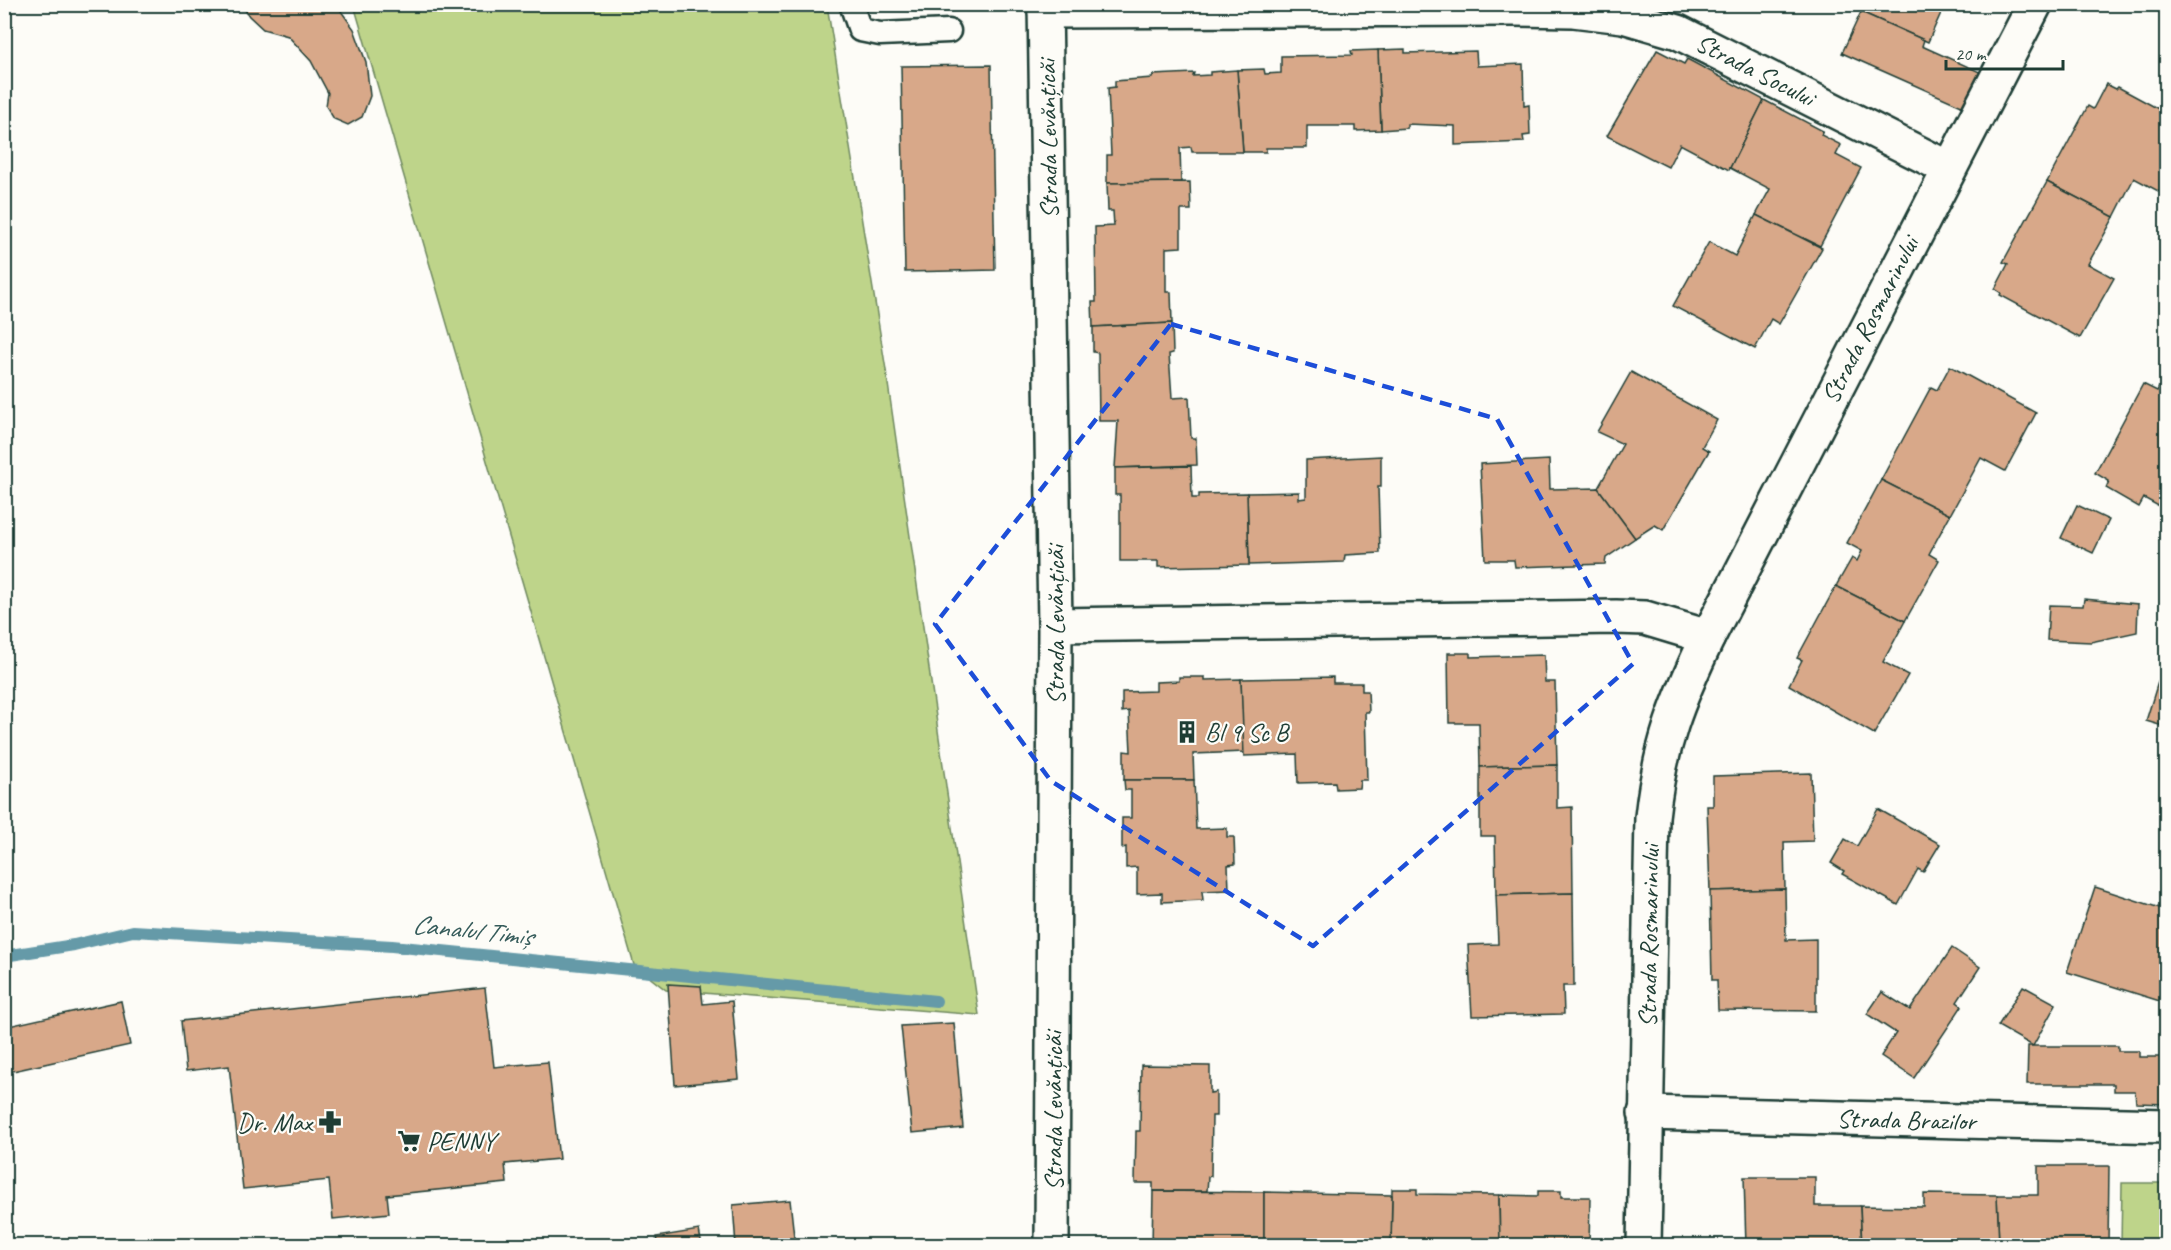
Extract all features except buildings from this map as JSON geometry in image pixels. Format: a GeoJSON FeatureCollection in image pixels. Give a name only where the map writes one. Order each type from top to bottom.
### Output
{"type":"FeatureCollection","features":[{"type":"Feature","properties":{"kind":"street","name":"Strada Rosmarinului"},"geometry":{"type":"LineString","coordinates":[[1644,1245],[1652,817],[1657,768],[1668,728],[1708,637],[2034,4]]}},
{"type":"Feature","properties":{"kind":"street","name":"Strada Socului"},"geometry":{"type":"LineString","coordinates":[[1045,8],[1512,9],[1573,10],[1623,16],[1678,32],[1948,168]]}},
{"type":"Feature","properties":{"kind":"street","name":"Strada Levănțicăi"},"geometry":{"type":"LineString","coordinates":[[1045,8],[1055,625],[1052,1245]]}},
{"type":"Feature","properties":{"kind":"street"},"geometry":{"type":"LineString","coordinates":[[1055,625],[1645,618],[1708,637]]}},
{"type":"Feature","properties":{"kind":"street","name":"Strada Brazilor"},"geometry":{"type":"LineString","coordinates":[[1645,1113],[2166,1126]]}},
{"type":"Feature","properties":{"kind":"lane"},"geometry":{"type":"LineString","coordinates":[[851,4],[860,30],[880,34],[949,32]]}},
{"type":"Feature","properties":{"kind":"highlighted area"},"geometry":{"type":"Polygon","coordinates":[[[1171,324],[1497,419],[1633,664],[1313,946],[1051,781],[935,624],[1171,324]]]}},
{"type":"Feature","properties":{"kind":"green space"},"geometry":{"type":"Polygon","coordinates":[[[354,5],[827,5],[886,370],[979,1015],[666,990],[634,965],[354,5]]]}},
{"type":"Feature","properties":{"kind":"green space"},"geometry":{"type":"Polygon","coordinates":[[[2122,1183],[2166,1183],[2166,1245],[2121,1245],[2122,1183]]]}},
{"type":"Feature","properties":{"kind":"waterway","name":"Canalul Timiș"},"geometry":{"type":"LineString","coordinates":[[4,956],[74,945],[133,931],[392,946],[936,1001]]}},
{"type":"Feature","properties":{"kind":"place","name":"Bl 9 Sc B"},"geometry":{"type":"Point","coordinates":[1187,732]}},
{"type":"Feature","properties":{"kind":"place","name":"Dr. Max"},"geometry":{"type":"Point","coordinates":[330,1122]}},
{"type":"Feature","properties":{"kind":"place","name":"PENNY"},"geometry":{"type":"Point","coordinates":[409,1141]}}]}
